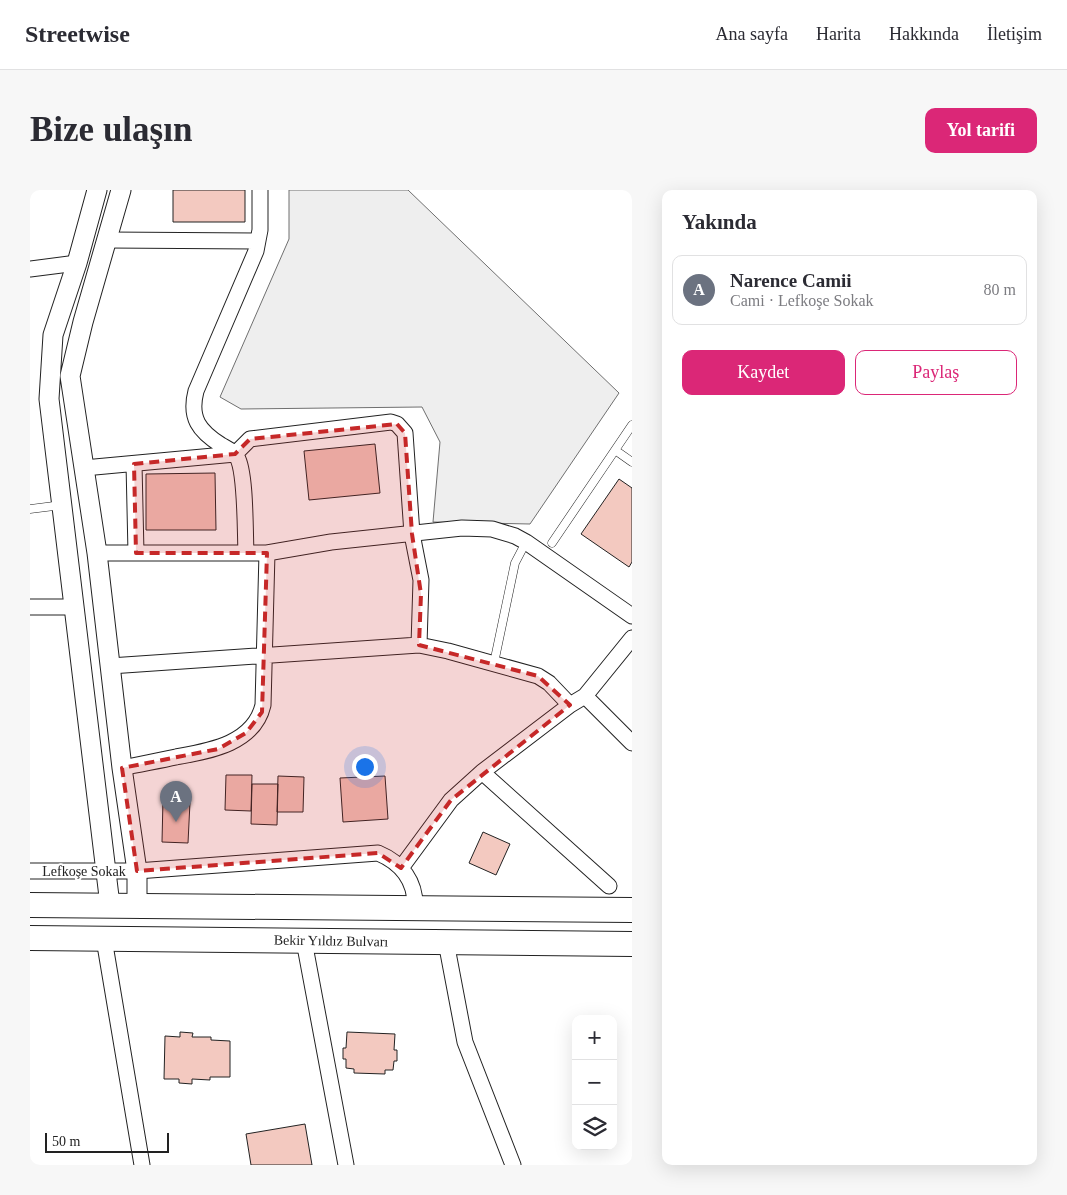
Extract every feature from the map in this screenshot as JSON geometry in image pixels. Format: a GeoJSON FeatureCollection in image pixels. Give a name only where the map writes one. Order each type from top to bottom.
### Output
{"type":"FeatureCollection","features":[{"type":"Feature","properties":{"kind":"main road"},"geometry":{"type":"LineString","coordinates":[[30,904],[632,910]]}},
{"type":"Feature","properties":{"kind":"main road","name":"Bekir Yıldız Bulvarı"},"geometry":{"type":"LineString","coordinates":[[30,938],[632,944]]}},
{"type":"Feature","properties":{"kind":"street"},"geometry":{"type":"LineString","coordinates":[[97,190],[77,263],[53,336],[49,399],[110,905]]}},
{"type":"Feature","properties":{"kind":"street"},"geometry":{"type":"LineString","coordinates":[[121,190],[82,322],[70,376],[97,553],[122,768],[137,871],[137,906]]}},
{"type":"Feature","properties":{"kind":"street"},"geometry":{"type":"LineString","coordinates":[[246,553],[240,463],[235,454],[203,432],[195,418],[193,400],[253,260],[258,241],[260,190]]}},
{"type":"Feature","properties":{"kind":"street"},"geometry":{"type":"LineString","coordinates":[[107,240],[258,241]]}},
{"type":"Feature","properties":{"kind":"street"},"geometry":{"type":"LineString","coordinates":[[30,269],[77,263]]}},
{"type":"Feature","properties":{"kind":"street"},"geometry":{"type":"LineString","coordinates":[[84,468],[235,454],[250,439],[391,422],[397,424],[405,433],[412,534],[421,587],[419,645]]}},
{"type":"Feature","properties":{"kind":"street"},"geometry":{"type":"LineString","coordinates":[[134,464],[136,553]]}},
{"type":"Feature","properties":{"kind":"street"},"geometry":{"type":"LineString","coordinates":[[97,553],[267,553],[331,542],[477,528],[504,532],[526,542],[632,616]]}},
{"type":"Feature","properties":{"kind":"street"},"geometry":{"type":"LineString","coordinates":[[122,768],[218,749],[237,739],[258,718],[263,705],[267,553]]}},
{"type":"Feature","properties":{"kind":"street"},"geometry":{"type":"LineString","coordinates":[[30,607],[74,607]]}},
{"type":"Feature","properties":{"kind":"street"},"geometry":{"type":"LineString","coordinates":[[110,666],[419,645],[448,650],[538,676],[549,683],[570,705]]}},
{"type":"Feature","properties":{"kind":"street"},"geometry":{"type":"LineString","coordinates":[[415,908],[414,891],[411,882],[401,868],[451,800],[482,772],[570,705],[585,696],[630,646]]}},
{"type":"Feature","properties":{"kind":"street"},"geometry":{"type":"LineString","coordinates":[[585,696],[632,743]]}},
{"type":"Feature","properties":{"kind":"street"},"geometry":{"type":"LineString","coordinates":[[482,772],[609,886]]}},
{"type":"Feature","properties":{"kind":"street","name":"Lefkoşe Sokak"},"geometry":{"type":"LineString","coordinates":[[30,871],[137,871],[378,854],[394,861],[401,868]]}},
{"type":"Feature","properties":{"kind":"street"},"geometry":{"type":"LineString","coordinates":[[104,939],[142,1165]]}},
{"type":"Feature","properties":{"kind":"street"},"geometry":{"type":"LineString","coordinates":[[304,941],[346,1165]]}},
{"type":"Feature","properties":{"kind":"street"},"geometry":{"type":"LineString","coordinates":[[446,942],[465,1042],[514,1165]]}},
{"type":"Feature","properties":{"kind":"lane"},"geometry":{"type":"LineString","coordinates":[[552,543],[632,424]]}},
{"type":"Feature","properties":{"kind":"lane"},"geometry":{"type":"LineString","coordinates":[[615,450],[632,462]]}},
{"type":"Feature","properties":{"kind":"lane"},"geometry":{"type":"LineString","coordinates":[[30,509],[62,505]]}},
{"type":"Feature","properties":{"kind":"lane"},"geometry":{"type":"LineString","coordinates":[[494,663],[515,563],[526,542]]}},
{"type":"Feature","properties":{"kind":"highlighted area"},"geometry":{"type":"Polygon","coordinates":[[[397,424],[405,433],[412,534],[421,594],[419,645],[538,676],[570,705],[451,800],[401,868],[378,853],[137,871],[122,768],[218,749],[246,733],[262,712],[267,553],[136,553],[134,464],[235,454],[250,439],[397,424]]]}},
{"type":"Feature","properties":{"kind":"shaded area"},"geometry":{"type":"Polygon","coordinates":[[[289,190],[408,190],[619,393],[530,524],[433,522],[440,442],[422,407],[241,409],[220,397],[289,239],[289,190]]]}},
{"type":"Feature","properties":{"kind":"building"},"geometry":{"type":"Polygon","coordinates":[[[173,190],[245,190],[245,222],[173,222],[173,190]]]}},
{"type":"Feature","properties":{"kind":"building"},"geometry":{"type":"Polygon","coordinates":[[[375,444],[380,493],[309,500],[304,451],[375,444]]]}},
{"type":"Feature","properties":{"kind":"building"},"geometry":{"type":"Polygon","coordinates":[[[215,473],[216,530],[146,530],[146,474],[215,473]]]}},
{"type":"Feature","properties":{"kind":"building"},"geometry":{"type":"Polygon","coordinates":[[[619,479],[632,488],[632,562],[629,567],[581,534],[619,479]]]}},
{"type":"Feature","properties":{"kind":"building"},"geometry":{"type":"Polygon","coordinates":[[[226,775],[252,775],[251,811],[225,810],[226,775]]]}},
{"type":"Feature","properties":{"kind":"building"},"geometry":{"type":"Polygon","coordinates":[[[278,776],[304,777],[303,812],[277,812],[278,776]]]}},
{"type":"Feature","properties":{"kind":"building"},"geometry":{"type":"Polygon","coordinates":[[[385,776],[388,819],[343,822],[340,778],[385,776]]]}},
{"type":"Feature","properties":{"kind":"building"},"geometry":{"type":"Polygon","coordinates":[[[252,784],[278,784],[277,825],[251,824],[252,784]]]}},
{"type":"Feature","properties":{"kind":"building"},"geometry":{"type":"Polygon","coordinates":[[[163,799],[190,802],[188,843],[162,842],[163,799]]]}},
{"type":"Feature","properties":{"kind":"building"},"geometry":{"type":"Polygon","coordinates":[[[483,832],[510,844],[496,875],[469,863],[483,832]]]}},
{"type":"Feature","properties":{"kind":"building"},"geometry":{"type":"Polygon","coordinates":[[[180,1032],[193,1033],[192,1037],[211,1037],[211,1040],[230,1041],[230,1077],[210,1077],[210,1080],[192,1079],[192,1084],[179,1083],[179,1079],[164,1079],[165,1036],[180,1037],[180,1032]]]}},
{"type":"Feature","properties":{"kind":"building"},"geometry":{"type":"Polygon","coordinates":[[[347,1032],[395,1034],[394,1050],[397,1050],[397,1061],[394,1061],[393,1070],[385,1070],[385,1074],[354,1073],[354,1069],[346,1068],[346,1059],[343,1059],[343,1048],[346,1048],[347,1032]]]}},
{"type":"Feature","properties":{"kind":"building"},"geometry":{"type":"Polygon","coordinates":[[[305,1124],[312,1165],[251,1165],[246,1134],[305,1124]]]}},
{"type":"Feature","properties":{"kind":"place","name":"Narence Camii"},"geometry":{"type":"Point","coordinates":[176,822]}}]}
